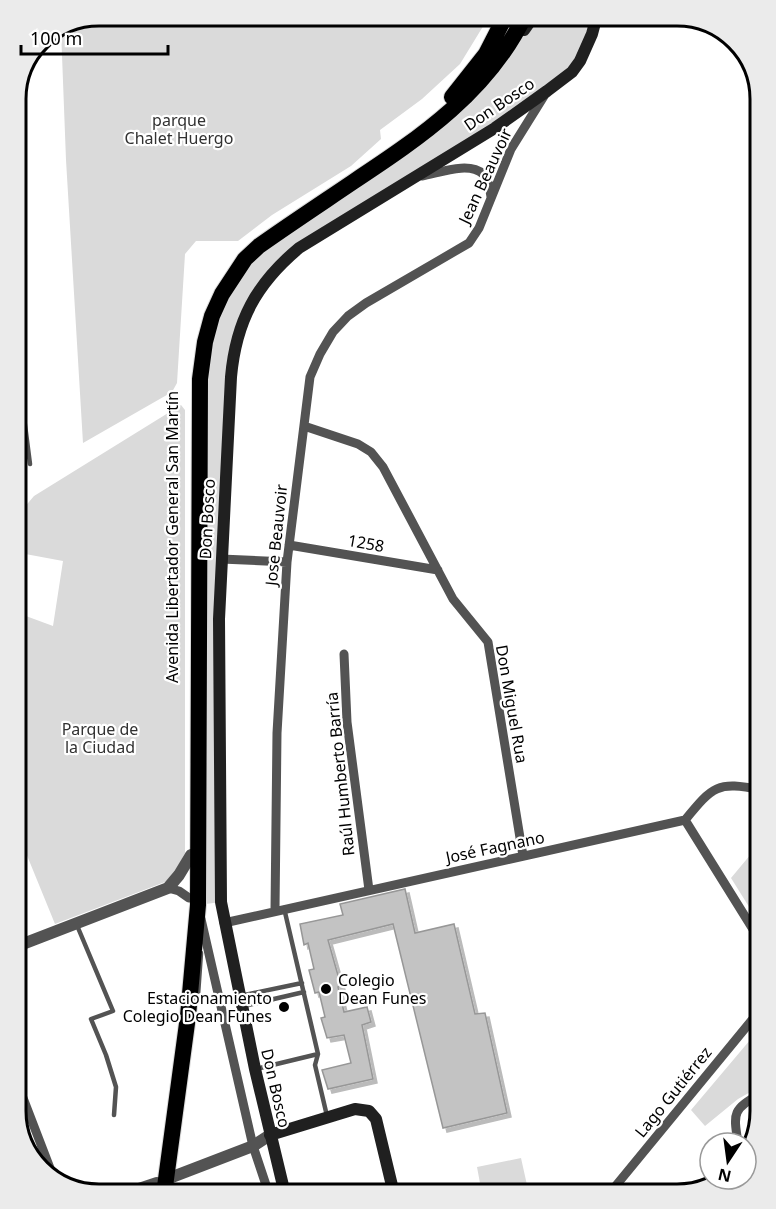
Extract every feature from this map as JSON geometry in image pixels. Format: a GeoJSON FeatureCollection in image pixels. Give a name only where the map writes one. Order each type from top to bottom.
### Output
{"type":"FeatureCollection","features":[{"type":"Feature","properties":{"kind":"highway","name":"Avenida Libertador General San Martín"},"geometry":{"type":"LineString","coordinates":[[165,1183],[178,1028],[193,902],[188,654],[191,389],[197,332],[205,309],[218,284],[246,246],[285,216],[376,157],[429,118],[449,100],[486,54],[500,26]]}},
{"type":"Feature","properties":{"kind":"highway","name":"Avenida Libertador General San Martín"},"geometry":{"type":"LineString","coordinates":[[166,1183],[188,1016],[193,902],[198,426],[202,361],[212,316],[222,294],[245,259],[259,246],[434,127],[496,64],[518,26]]}},
{"type":"Feature","properties":{"kind":"main road"},"geometry":{"type":"LineString","coordinates":[[496,64],[511,50],[527,26]]}},
{"type":"Feature","properties":{"kind":"main road","name":"Don Bosco"},"geometry":{"type":"LineString","coordinates":[[282,1183],[240,1001],[221,902],[219,619],[232,358],[240,329],[253,300],[272,273],[299,248],[495,128],[548,91],[572,72],[580,61],[594,26]]}},
{"type":"Feature","properties":{"kind":"main road"},"geometry":{"type":"LineString","coordinates":[[270,1135],[355,1109],[369,1111],[376,1119],[391,1184]]}},
{"type":"Feature","properties":{"kind":"street","name":"Jean Beauvoir"},"geometry":{"type":"LineString","coordinates":[[469,243],[479,228],[511,149],[548,91]]}},
{"type":"Feature","properties":{"kind":"street"},"geometry":{"type":"LineString","coordinates":[[413,177],[465,168],[474,169],[483,174],[488,181],[492,197]]}},
{"type":"Feature","properties":{"kind":"street","name":"Jose Beauvoir"},"geometry":{"type":"LineString","coordinates":[[280,909],[277,733],[287,562],[310,377],[333,332],[348,316],[366,303],[469,243]]}},
{"type":"Feature","properties":{"kind":"street","name":"Don Miguel Rua"},"geometry":{"type":"LineString","coordinates":[[304,426],[358,444],[371,452],[383,467],[458,605],[488,642],[522,856]]}},
{"type":"Feature","properties":{"kind":"street","name":"1258"},"geometry":{"type":"LineString","coordinates":[[289,545],[438,570]]}},
{"type":"Feature","properties":{"kind":"street"},"geometry":{"type":"LineString","coordinates":[[221,559],[287,562]]}},
{"type":"Feature","properties":{"kind":"street","name":"Raúl Humberto Barría"},"geometry":{"type":"LineString","coordinates":[[344,654],[347,722],[369,890]]}},
{"type":"Feature","properties":{"kind":"street"},"geometry":{"type":"LineString","coordinates":[[750,788],[724,785],[704,797],[685,820],[750,924]]}},
{"type":"Feature","properties":{"kind":"street","name":"José Fagnano"},"geometry":{"type":"LineString","coordinates":[[224,923],[685,820]]}},
{"type":"Feature","properties":{"kind":"street"},"geometry":{"type":"LineString","coordinates":[[26,943],[168,888],[191,855]]}},
{"type":"Feature","properties":{"kind":"street"},"geometry":{"type":"LineString","coordinates":[[168,888],[179,891],[193,902],[253,1146],[265,1183]]}},
{"type":"Feature","properties":{"kind":"street","name":"Lago Gutiérrez"},"geometry":{"type":"LineString","coordinates":[[617,1184],[750,1022]]}},
{"type":"Feature","properties":{"kind":"street"},"geometry":{"type":"LineString","coordinates":[[736,1131],[734,1118],[741,1105],[750,1100]]}},
{"type":"Feature","properties":{"kind":"street"},"geometry":{"type":"LineString","coordinates":[[26,1106],[49,1165]]}},
{"type":"Feature","properties":{"kind":"street"},"geometry":{"type":"LineString","coordinates":[[173,1183],[253,1146],[270,1135]]}},
{"type":"Feature","properties":{"kind":"lane"},"geometry":{"type":"LineString","coordinates":[[26,433],[30,464]]}},
{"type":"Feature","properties":{"kind":"lane"},"geometry":{"type":"LineString","coordinates":[[280,909],[302,983],[318,1054],[315,1065],[327,1116]]}},
{"type":"Feature","properties":{"kind":"lane"},"geometry":{"type":"LineString","coordinates":[[76,923],[113,1011],[91,1019],[116,1087],[114,1115]]}},
{"type":"Feature","properties":{"kind":"lane"},"geometry":{"type":"LineString","coordinates":[[240,1001],[302,983]]}},
{"type":"Feature","properties":{"kind":"lane"},"geometry":{"type":"LineString","coordinates":[[240,1001],[304,992]]}},
{"type":"Feature","properties":{"kind":"lane"},"geometry":{"type":"LineString","coordinates":[[255,1069],[318,1054]]}},
{"type":"Feature","properties":{"kind":"green space","name":"parque Chalet Huergo"},"geometry":{"type":"Polygon","coordinates":[[[98,26],[483,26],[460,64],[422,99],[380,130],[381,139],[351,166],[272,215],[238,241],[196,241],[185,254],[177,383],[172,392],[83,443],[66,160],[61,36],[70,31],[98,26]]]}},
{"type":"Feature","properties":{"kind":"green space"},"geometry":{"type":"Polygon","coordinates":[[[527,26],[592,26],[572,72],[280,265],[236,340],[221,559],[221,902],[198,905],[205,342],[245,259],[396,154],[527,26]]]}},
{"type":"Feature","properties":{"kind":"green space","name":"Parque de la Ciudad"},"geometry":{"type":"Polygon","coordinates":[[[181,405],[185,410],[185,853],[176,870],[165,882],[55,924],[26,853],[26,616],[53,626],[63,561],[26,554],[26,505],[34,496],[181,405]]]}},
{"type":"Feature","properties":{"kind":"green space"},"geometry":{"type":"Polygon","coordinates":[[[750,855],[750,908],[731,878],[750,855]]]}},
{"type":"Feature","properties":{"kind":"green space"},"geometry":{"type":"Polygon","coordinates":[[[750,1040],[750,1092],[705,1126],[691,1110],[750,1040]]]}},
{"type":"Feature","properties":{"kind":"green space"},"geometry":{"type":"Polygon","coordinates":[[[521,1158],[527,1184],[480,1184],[477,1167],[521,1158]]]}},
{"type":"Feature","properties":{"kind":"building"},"geometry":{"type":"Polygon","coordinates":[[[405,889],[415,933],[454,924],[475,1014],[485,1013],[507,1113],[443,1128],[393,924],[328,940],[341,986],[338,987],[344,1012],[367,1007],[371,1022],[362,1025],[373,1079],[328,1089],[322,1070],[351,1063],[344,1035],[327,1038],[321,1018],[325,1017],[319,992],[315,993],[309,970],[314,969],[308,943],[304,945],[300,924],[343,915],[340,904],[405,889]]]}},
{"type":"Feature","properties":{"kind":"place","name":"Colegio Dean Funes"},"geometry":{"type":"Point","coordinates":[326,989]}},
{"type":"Feature","properties":{"kind":"place","name":"Estacionamiento Colegio Dean Funes"},"geometry":{"type":"Point","coordinates":[284,1007]}}]}
